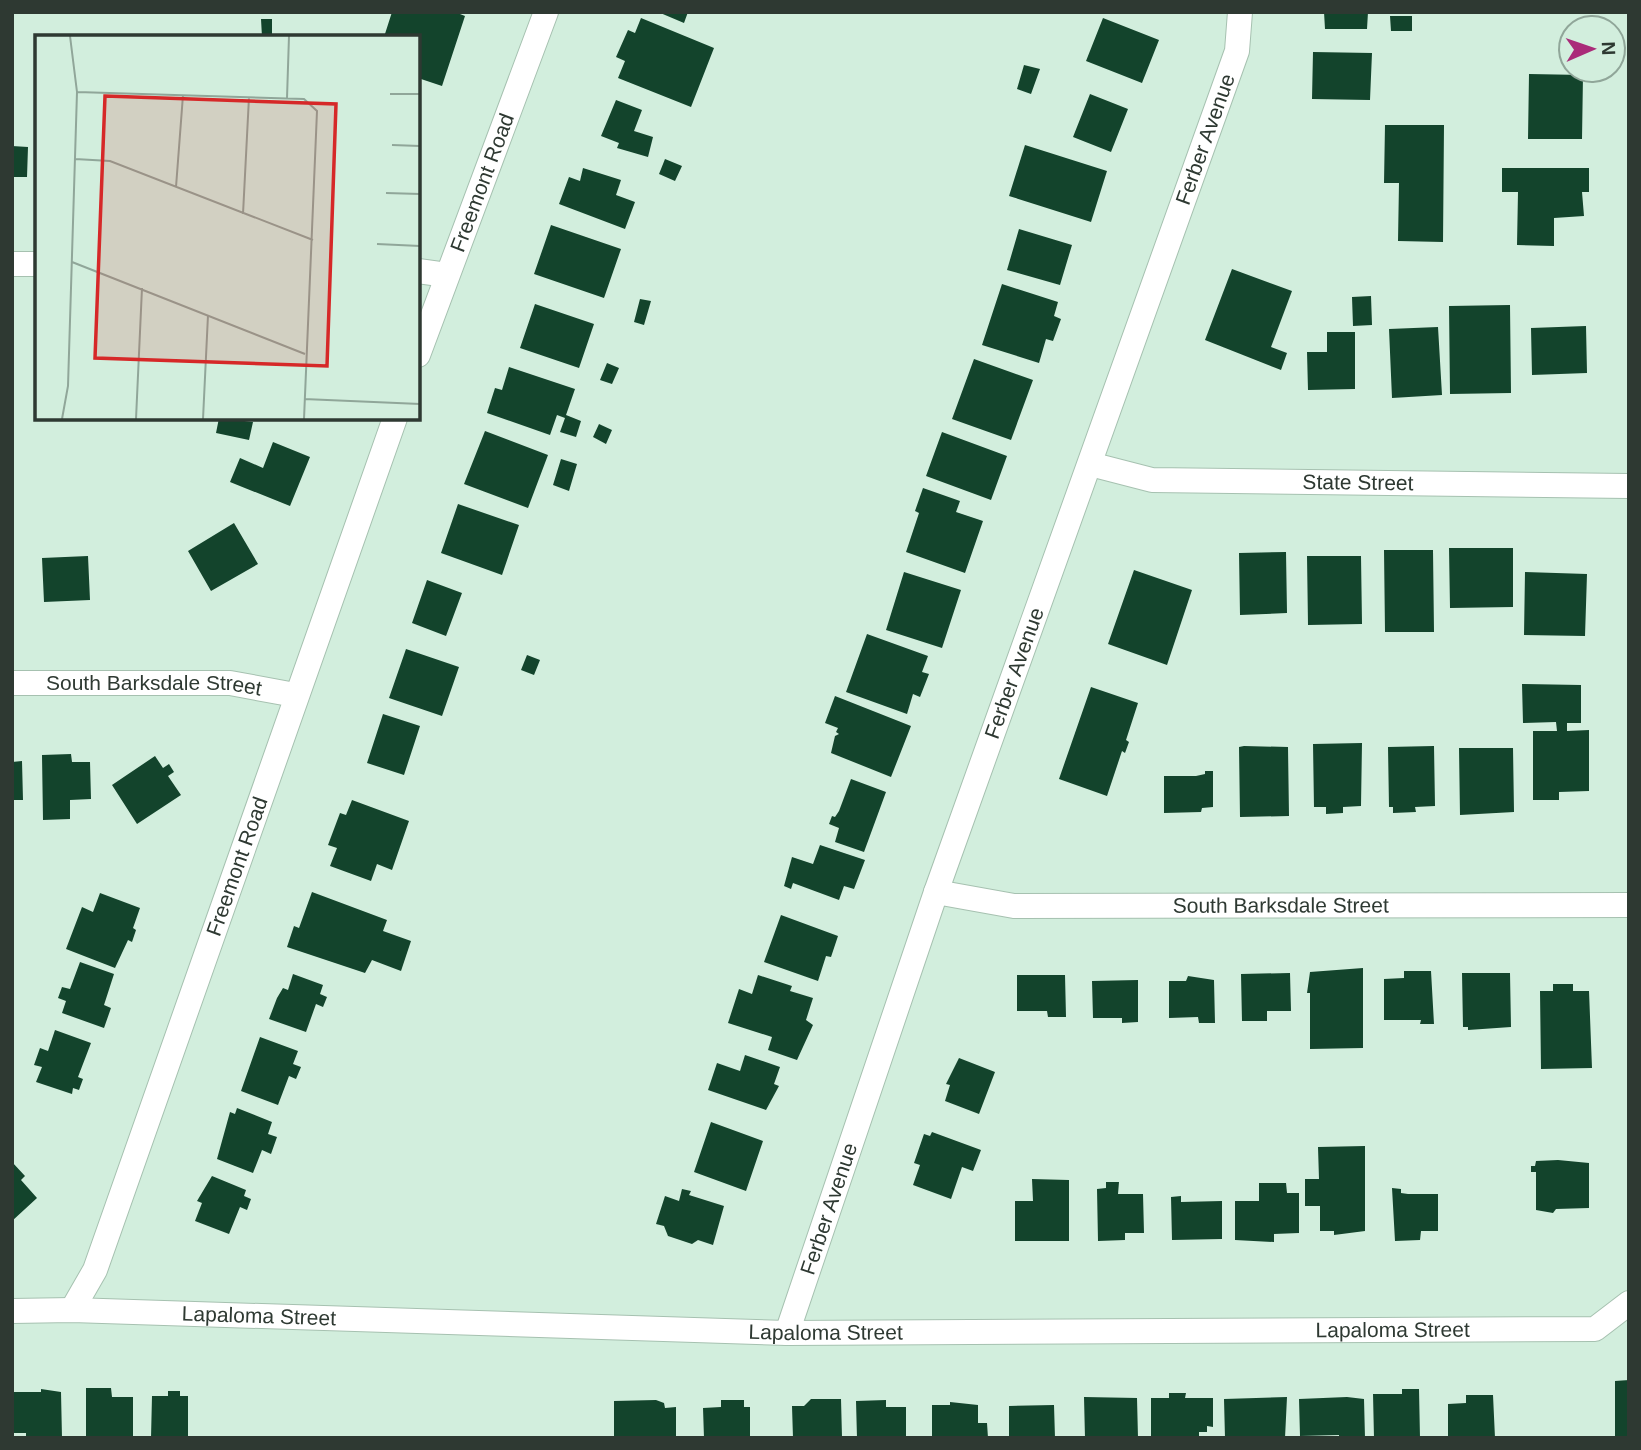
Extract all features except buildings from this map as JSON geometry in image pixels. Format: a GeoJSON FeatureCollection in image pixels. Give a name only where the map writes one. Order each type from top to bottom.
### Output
{"type":"FeatureCollection","features":[{"type":"Feature","properties":{"kind":"street","name":"Freemont Road"},"geometry":{"type":"LineString","coordinates":[[420,349],[545,12]]}},
{"type":"Feature","properties":{"kind":"street","name":"Ferber Avenue"},"geometry":{"type":"LineString","coordinates":[[786,1333],[936,892],[1237,51],[1240,12]]}},
{"type":"Feature","properties":{"kind":"street"},"geometry":{"type":"LineString","coordinates":[[12,264],[35,264]]}},
{"type":"Feature","properties":{"kind":"street"},"geometry":{"type":"LineString","coordinates":[[420,271],[447,275]]}},
{"type":"Feature","properties":{"kind":"street","name":"Freemont Road"},"geometry":{"type":"LineString","coordinates":[[72,1310],[95,1270],[295,695],[394,420]]}},
{"type":"Feature","properties":{"kind":"street","name":"State Street"},"geometry":{"type":"LineString","coordinates":[[1090,464],[1152,480],[1629,486]]}},
{"type":"Feature","properties":{"kind":"street","name":"South Barksdale Street"},"geometry":{"type":"LineString","coordinates":[[12,683],[230,683],[295,695]]}},
{"type":"Feature","properties":{"kind":"street","name":"South Barksdale Street"},"geometry":{"type":"LineString","coordinates":[[936,892],[1014,906],[1629,905]]}},
{"type":"Feature","properties":{"kind":"street","name":"Lapaloma Street"},"geometry":{"type":"LineString","coordinates":[[12,1311],[72,1310],[786,1333],[1595,1329],[1629,1303]]}}]}
